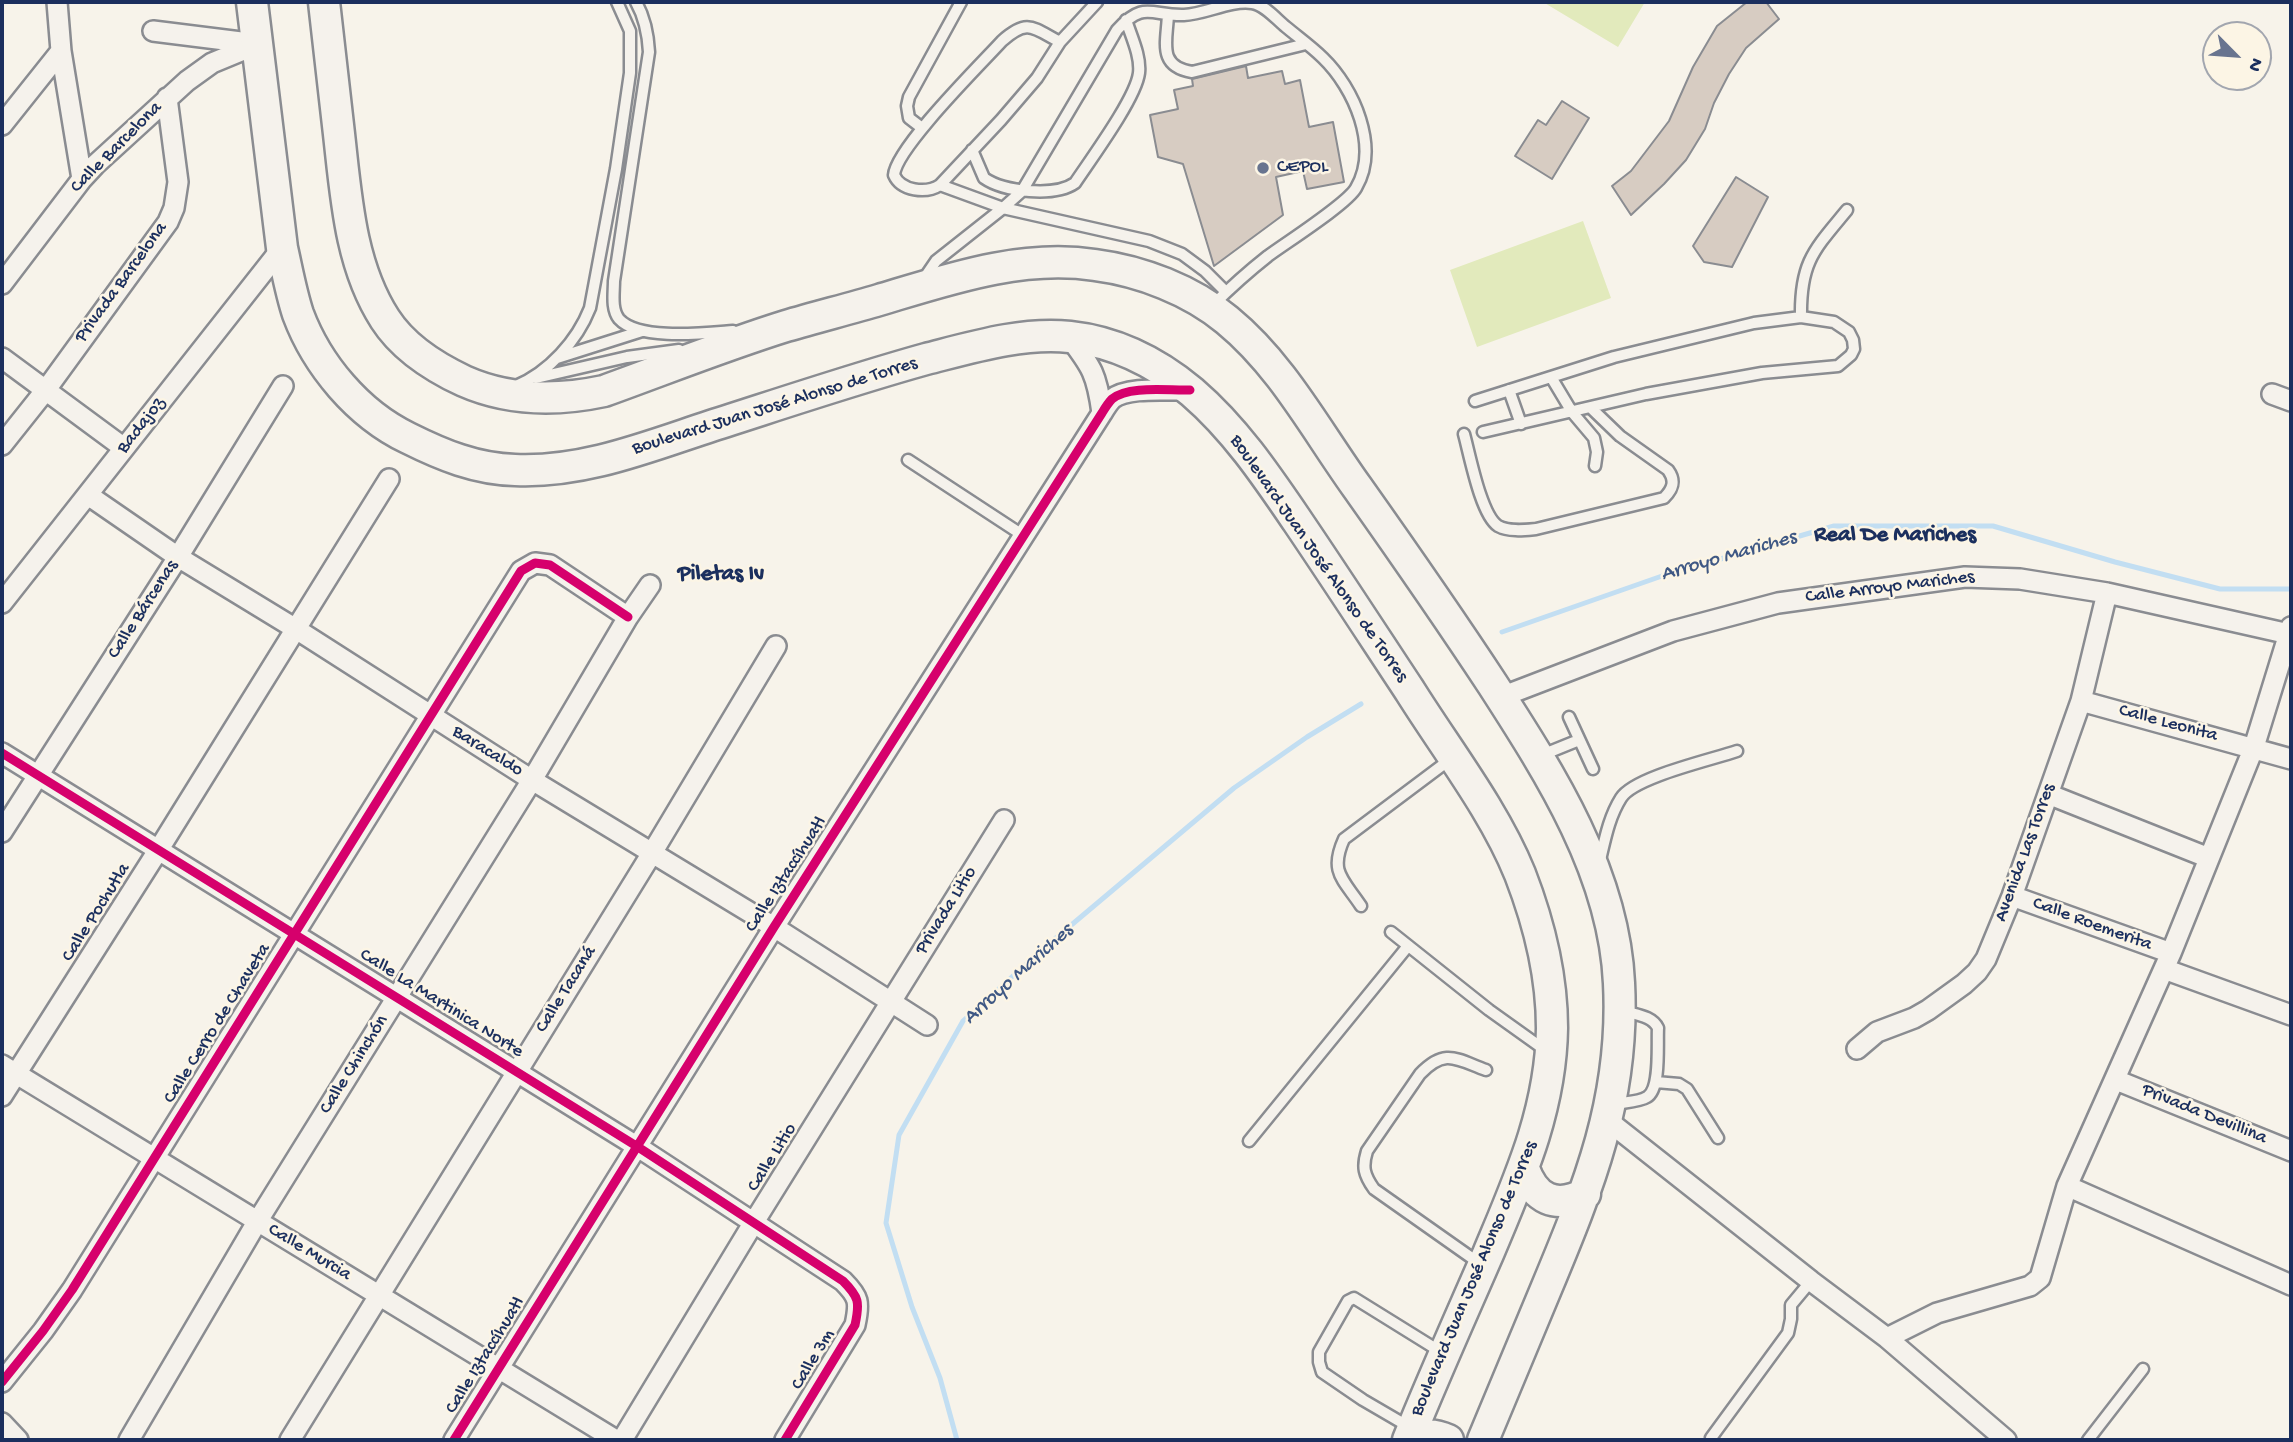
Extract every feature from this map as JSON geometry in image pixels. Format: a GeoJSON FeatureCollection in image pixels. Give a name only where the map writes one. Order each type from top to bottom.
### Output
{"type":"FeatureCollection","features":[{"type":"Feature","properties":{"kind":"main road","name":"Boulevard Juan José Alonso de Torres"},"geometry":{"type":"LineString","coordinates":[[252,2],[282,248],[291,289],[309,338],[324,362],[357,402],[397,433],[444,456],[496,469],[567,469],[866,376],[959,350],[1006,339],[1069,337],[1102,342],[1125,350],[1162,369],[1190,390],[1248,449],[1494,821],[1519,872],[1538,928],[1550,990],[1551,1055],[1541,1115],[1524,1169],[1410,1436]]}},
{"type":"Feature","properties":{"kind":"main road"},"geometry":{"type":"LineString","coordinates":[[324,2],[345,188],[356,249],[369,288],[385,320],[401,339],[452,375],[499,393],[541,398],[581,396],[604,391],[785,326],[1002,267],[1042,262],[1109,267],[1218,300],[1224,317],[1280,375],[1445,611],[1539,757],[1580,836],[1596,874],[1614,942],[1619,979],[1619,1041],[1609,1112],[1585,1194],[1483,1440]]}},
{"type":"Feature","properties":{"kind":"main road"},"geometry":{"type":"LineString","coordinates":[[1524,1169],[1529,1182],[1544,1197],[1566,1202],[1585,1194]]}},
{"type":"Feature","properties":{"kind":"main road"},"geometry":{"type":"LineString","coordinates":[[1410,1436],[1436,1435],[1448,1440]]}},
{"type":"Feature","properties":{"kind":"street"},"geometry":{"type":"LineString","coordinates":[[57,2],[61,51],[82,178]]}},
{"type":"Feature","properties":{"kind":"street"},"geometry":{"type":"LineString","coordinates":[[153,32],[258,44]]}},
{"type":"Feature","properties":{"kind":"street","name":"Calle Barcelona"},"geometry":{"type":"LineString","coordinates":[[2,284],[82,178],[167,98],[212,63],[258,44]]}},
{"type":"Feature","properties":{"kind":"street"},"geometry":{"type":"LineString","coordinates":[[2,125],[61,51]]}},
{"type":"Feature","properties":{"kind":"street","name":"Privada Barcelona"},"geometry":{"type":"LineString","coordinates":[[2,445],[45,391],[168,222],[174,208],[178,182],[167,98]]}},
{"type":"Feature","properties":{"kind":"street","name":"Badajoz"},"geometry":{"type":"LineString","coordinates":[[2,603],[282,248]]}},
{"type":"Feature","properties":{"kind":"street"},"geometry":{"type":"LineString","coordinates":[[1069,337],[1098,384],[1102,413]]}},
{"type":"Feature","properties":{"kind":"street"},"geometry":{"type":"LineString","coordinates":[[2,358],[124,448]]}},
{"type":"Feature","properties":{"kind":"street","name":"Calle Bárcenas"},"geometry":{"type":"LineString","coordinates":[[2,832],[178,557],[283,386]]}},
{"type":"Feature","properties":{"kind":"street","name":"Calle Iztaccíhuatl"},"geometry":{"type":"LineString","coordinates":[[454,1440],[774,927],[1102,413],[1112,400],[1122,393],[1190,390]]}},
{"type":"Feature","properties":{"kind":"street"},"geometry":{"type":"LineString","coordinates":[[2272,394],[2291,401]]}},
{"type":"Feature","properties":{"kind":"street","name":"Calle Pochutla"},"geometry":{"type":"LineString","coordinates":[[2,1096],[9,1069],[159,849],[389,479]]}},
{"type":"Feature","properties":{"kind":"street","name":"Baracaldo"},"geometry":{"type":"LineString","coordinates":[[88,495],[178,557],[296,629],[431,717],[774,927],[927,1025]]}},
{"type":"Feature","properties":{"kind":"street","name":"Calle Cerro de Chaveta"},"geometry":{"type":"LineString","coordinates":[[2,1382],[72,1290],[521,571],[535,563],[550,565],[628,617]]}},
{"type":"Feature","properties":{"kind":"street","name":"Calle Arroyo Mariches"},"geometry":{"type":"LineString","coordinates":[[1501,697],[1673,631],[1778,603],[1965,577],[2020,579],[2107,593],[2290,630]]}},
{"type":"Feature","properties":{"kind":"street","name":"Calle Chinchón"},"geometry":{"type":"LineString","coordinates":[[129,1440],[257,1222],[532,780],[650,584]]}},
{"type":"Feature","properties":{"kind":"street","name":"Avenida Las Torres"},"geometry":{"type":"LineString","coordinates":[[1857,1049],[1877,1032],[1928,1010],[1964,984],[1986,959],[2012,896],[2081,701],[2107,593]]}},
{"type":"Feature","properties":{"kind":"street"},"geometry":{"type":"LineString","coordinates":[[1887,1338],[1937,1313],[2029,1286],[2040,1278],[2067,1186],[2084,1143],[2116,1080],[2168,961],[2254,747],[2290,630]]}},
{"type":"Feature","properties":{"kind":"street","name":"Calle Tacaná"},"geometry":{"type":"LineString","coordinates":[[290,1440],[653,853],[776,646]]}},
{"type":"Feature","properties":{"kind":"street","name":"Calle Leonita"},"geometry":{"type":"LineString","coordinates":[[2081,701],[2291,759]]}},
{"type":"Feature","properties":{"kind":"street","name":"Calle La Martinica Norte"},"geometry":{"type":"LineString","coordinates":[[2,753],[638,1147],[843,1281],[855,1293]]}},
{"type":"Feature","properties":{"kind":"street"},"geometry":{"type":"LineString","coordinates":[[2048,794],[2209,858]]}},
{"type":"Feature","properties":{"kind":"street","name":"Privada Litio"},"geometry":{"type":"LineString","coordinates":[[890,1003],[1004,820]]}},
{"type":"Feature","properties":{"kind":"street","name":"Calle Roemerita"},"geometry":{"type":"LineString","coordinates":[[2012,896],[2291,1015]]}},
{"type":"Feature","properties":{"kind":"street","name":"Calle Litio"},"geometry":{"type":"LineString","coordinates":[[622,1440],[890,1003]]}},
{"type":"Feature","properties":{"kind":"street","name":"Calle Murcia"},"geometry":{"type":"LineString","coordinates":[[9,1069],[616,1440]]}},
{"type":"Feature","properties":{"kind":"street","name":"Privada Devillina"},"geometry":{"type":"LineString","coordinates":[[2116,1080],[2291,1151]]}},
{"type":"Feature","properties":{"kind":"street"},"geometry":{"type":"LineString","coordinates":[[1609,1112],[1811,1281],[1887,1338],[2006,1440]]}},
{"type":"Feature","properties":{"kind":"street"},"geometry":{"type":"LineString","coordinates":[[2067,1186],[2291,1285]]}},
{"type":"Feature","properties":{"kind":"street","name":"Calle 3m"},"geometry":{"type":"LineString","coordinates":[[785,1440],[855,1325],[859,1308],[855,1293]]}},
{"type":"Feature","properties":{"kind":"street"},"geometry":{"type":"LineString","coordinates":[[2,1423],[18,1440]]}},
{"type":"Feature","properties":{"kind":"lane"},"geometry":{"type":"LineString","coordinates":[[531,379],[576,335],[590,308],[616,169],[630,73],[630,31],[617,2]]}},
{"type":"Feature","properties":{"kind":"lane"},"geometry":{"type":"LineString","coordinates":[[636,2],[647,29],[649,52],[615,268],[613,304],[619,319],[643,330],[687,333],[785,326]]}},
{"type":"Feature","properties":{"kind":"lane"},"geometry":{"type":"LineString","coordinates":[[922,128],[909,118],[909,97],[961,2]]}},
{"type":"Feature","properties":{"kind":"lane"},"geometry":{"type":"LineString","coordinates":[[1060,42],[1032,27],[1023,26],[1015,30],[922,128],[896,164],[894,175],[898,182],[920,191],[928,191],[940,185],[1037,78],[1060,42],[1097,2]]}},
{"type":"Feature","properties":{"kind":"lane"},"geometry":{"type":"LineString","coordinates":[[919,288],[936,261],[1003,208],[1022,191],[1117,30],[1126,20],[1144,10],[1193,14],[1250,2],[1263,9],[1323,57],[1346,87],[1364,137],[1366,156],[1364,171],[1353,193],[1266,258],[1218,300],[1205,271],[1182,254],[1149,241],[1003,208],[940,185]]}},
{"type":"Feature","properties":{"kind":"lane"},"geometry":{"type":"LineString","coordinates":[[1168,13],[1166,54],[1169,62],[1182,70],[1192,72],[1306,44]]}},
{"type":"Feature","properties":{"kind":"lane"},"geometry":{"type":"LineString","coordinates":[[972,150],[984,178],[1001,187],[1022,191],[1061,189],[1069,188],[1075,183],[1114,124],[1131,94],[1139,71],[1126,20]]}},
{"type":"Feature","properties":{"kind":"lane"},"geometry":{"type":"LineString","coordinates":[[1801,317],[1801,291],[1807,263],[1815,248],[1847,210]]}},
{"type":"Feature","properties":{"kind":"lane"},"geometry":{"type":"LineString","coordinates":[[1475,401],[1614,357],[1741,326],[1801,317],[1833,322],[1842,326],[1853,340],[1854,349],[1851,355],[1838,366],[1762,373],[1646,394],[1483,432]]}},
{"type":"Feature","properties":{"kind":"lane"},"geometry":{"type":"LineString","coordinates":[[554,359],[643,330]]}},
{"type":"Feature","properties":{"kind":"lane"},"geometry":{"type":"LineString","coordinates":[[499,393],[531,379],[627,357],[725,347]]}},
{"type":"Feature","properties":{"kind":"lane"},"geometry":{"type":"LineString","coordinates":[[1552,377],[1572,412],[1594,438],[1597,445],[1595,466]]}},
{"type":"Feature","properties":{"kind":"lane"},"geometry":{"type":"LineString","coordinates":[[1509,390],[1521,424]]}},
{"type":"Feature","properties":{"kind":"lane"},"geometry":{"type":"LineString","coordinates":[[1464,435],[1486,513],[1499,527],[1518,531],[1536,529],[1664,498],[1673,484],[1673,477],[1668,470],[1620,436],[1591,408]]}},
{"type":"Feature","properties":{"kind":"lane"},"geometry":{"type":"LineString","coordinates":[[908,460],[1025,536]]}},
{"type":"Feature","properties":{"kind":"lane"},"geometry":{"type":"LineString","coordinates":[[1569,717],[1593,769]]}},
{"type":"Feature","properties":{"kind":"lane"},"geometry":{"type":"LineString","coordinates":[[1539,757],[1579,740]]}},
{"type":"Feature","properties":{"kind":"lane"},"geometry":{"type":"LineString","coordinates":[[1596,874],[1609,824],[1621,798],[1630,788],[1737,751]]}},
{"type":"Feature","properties":{"kind":"lane"},"geometry":{"type":"LineString","coordinates":[[1361,906],[1337,870],[1336,855],[1343,839],[1452,758]]}},
{"type":"Feature","properties":{"kind":"lane"},"geometry":{"type":"LineString","coordinates":[[1391,932],[1489,1010],[1551,1055]]}},
{"type":"Feature","properties":{"kind":"lane"},"geometry":{"type":"LineString","coordinates":[[1249,1141],[1408,946]]}},
{"type":"Feature","properties":{"kind":"lane"},"geometry":{"type":"LineString","coordinates":[[1609,1112],[1645,1099],[1654,1092],[1656,1082],[1658,1028],[1654,1021],[1619,1010]]}},
{"type":"Feature","properties":{"kind":"lane"},"geometry":{"type":"LineString","coordinates":[[1483,1265],[1374,1189],[1365,1177],[1363,1164],[1367,1152],[1420,1074],[1431,1063],[1441,1058],[1454,1059],[1486,1070]]}},
{"type":"Feature","properties":{"kind":"lane"},"geometry":{"type":"LineString","coordinates":[[1656,1082],[1679,1084],[1687,1089],[1718,1138]]}},
{"type":"Feature","properties":{"kind":"lane"},"geometry":{"type":"LineString","coordinates":[[1712,1438],[1788,1333],[1791,1305],[1811,1281]]}},
{"type":"Feature","properties":{"kind":"lane"},"geometry":{"type":"LineString","coordinates":[[1410,1436],[1322,1372],[1319,1352],[1348,1301],[1354,1298],[1444,1355]]}},
{"type":"Feature","properties":{"kind":"lane"},"geometry":{"type":"LineString","coordinates":[[2088,1440],[2143,1369]]}},
{"type":"Feature","properties":{"kind":"green space"},"geometry":{"type":"Polygon","coordinates":[[[1543,2],[1645,2],[1618,47],[1543,2]]]}},
{"type":"Feature","properties":{"kind":"green space"},"geometry":{"type":"Polygon","coordinates":[[[1583,221],[1611,298],[1477,347],[1450,270],[1583,221]]]}},
{"type":"Feature","properties":{"kind":"building"},"geometry":{"type":"Polygon","coordinates":[[[1747,2],[1766,2],[1779,19],[1746,48],[1729,74],[1714,103],[1705,129],[1686,160],[1631,215],[1612,186],[1631,171],[1669,121],[1693,67],[1717,26],[1747,2]]]}},
{"type":"Feature","properties":{"kind":"building","name":"CEPOL"},"geometry":{"type":"Polygon","coordinates":[[[1246,66],[1248,78],[1282,71],[1285,84],[1300,80],[1309,127],[1333,122],[1344,182],[1307,189],[1303,171],[1276,177],[1283,215],[1214,266],[1183,164],[1158,157],[1150,115],[1178,109],[1174,90],[1193,86],[1192,79],[1246,66]]]}},
{"type":"Feature","properties":{"kind":"building"},"geometry":{"type":"Polygon","coordinates":[[[1562,101],[1589,118],[1552,179],[1515,156],[1538,120],[1546,125],[1562,101]]]}},
{"type":"Feature","properties":{"kind":"building"},"geometry":{"type":"Polygon","coordinates":[[[1736,177],[1768,197],[1732,267],[1704,262],[1693,246],[1736,177]]]}},
{"type":"Feature","properties":{"kind":"waterway","name":"Arroyo Mariches"},"geometry":{"type":"LineString","coordinates":[[1502,632],[1662,576],[1834,526],[1993,526],[2220,589],[2291,589]]}},
{"type":"Feature","properties":{"kind":"waterway","name":"Arroyo Mariches"},"geometry":{"type":"LineString","coordinates":[[957,1440],[940,1378],[912,1307],[886,1223],[899,1135],[963,1021],[1044,948],[1234,788],[1307,737],[1361,704]]}},
{"type":"Feature","properties":{"kind":"cycle path"},"geometry":{"type":"LineString","coordinates":[[454,1440],[774,927],[1107,406],[1112,399],[1129,392],[1190,390]]}},
{"type":"Feature","properties":{"kind":"cycle path"},"geometry":{"type":"LineString","coordinates":[[2,1382],[72,1290],[521,571],[535,563],[550,565],[628,617]]}},
{"type":"Feature","properties":{"kind":"cycle path"},"geometry":{"type":"LineString","coordinates":[[2,753],[638,1147],[843,1281],[857,1300],[855,1325],[785,1440]]}},
{"type":"Feature","properties":{"kind":"place","name":"CEPOL"},"geometry":{"type":"Point","coordinates":[1263,168]}},
{"type":"Feature","properties":{"kind":"district","name":"Real De Mariches"},"geometry":{"type":"Point","coordinates":[1895,536]}},
{"type":"Feature","properties":{"kind":"district","name":"Piletas Iv"},"geometry":{"type":"Point","coordinates":[721,575]}}]}
